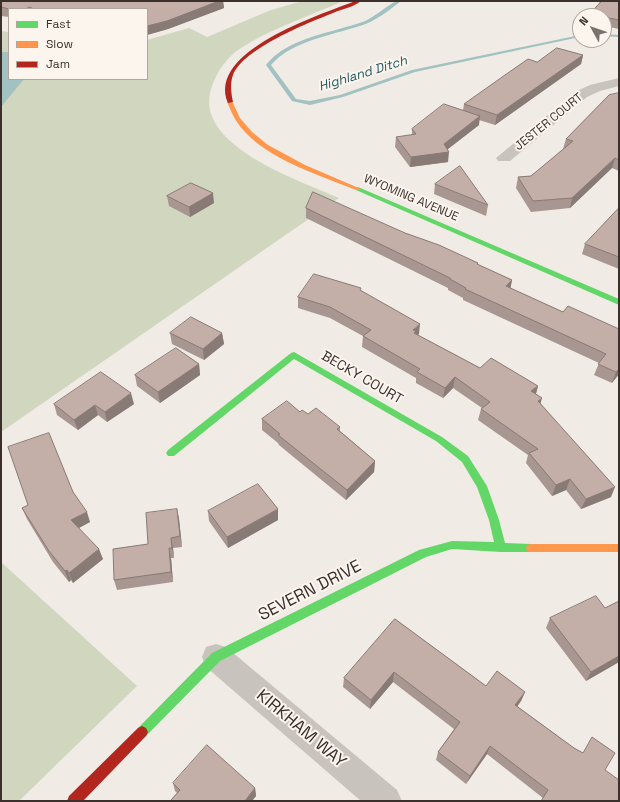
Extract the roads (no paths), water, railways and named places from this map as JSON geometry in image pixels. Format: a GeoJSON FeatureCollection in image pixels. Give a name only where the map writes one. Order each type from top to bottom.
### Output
{"type":"FeatureCollection","features":[{"type":"Feature","properties":{"kind":"street","name":"WYOMING AVENUE"},"geometry":{"type":"LineString","coordinates":[[359,1],[259,47],[249,54],[233,71],[230,78],[229,93],[231,107],[237,119],[248,132],[282,156],[619,302]]}},
{"type":"Feature","properties":{"kind":"street","name":"JESTER COURT"},"geometry":{"type":"LineString","coordinates":[[504,158],[582,94],[595,88],[619,82]]}},
{"type":"Feature","properties":{"kind":"street","name":"BECKY COURT"},"geometry":{"type":"LineString","coordinates":[[172,453],[294,355],[439,439],[465,459],[482,486],[494,520],[501,548]]}},
{"type":"Feature","properties":{"kind":"street","name":"SEVERN DRIVE"},"geometry":{"type":"LineString","coordinates":[[74,801],[216,657],[422,552],[452,545],[501,548],[619,548]]}},
{"type":"Feature","properties":{"kind":"street","name":"KIRKHAM WAY"},"geometry":{"type":"LineString","coordinates":[[216,657],[386,801]]}},
{"type":"Feature","properties":{"kind":"water"},"geometry":{"type":"Polygon","coordinates":[[[1,52],[8,52],[8,80],[23,80],[1,107],[1,52]]]}},
{"type":"Feature","properties":{"kind":"waterway","name":"Highland Ditch"},"geometry":{"type":"LineString","coordinates":[[399,1],[368,21],[314,38],[285,50],[275,57],[268,65],[294,100],[310,103],[341,96],[414,71],[572,38]]}},
{"type":"Feature","properties":{"kind":"waterway","name":"Highland Ditch"},"geometry":{"type":"LineString","coordinates":[[612,36],[619,36]]}}]}
